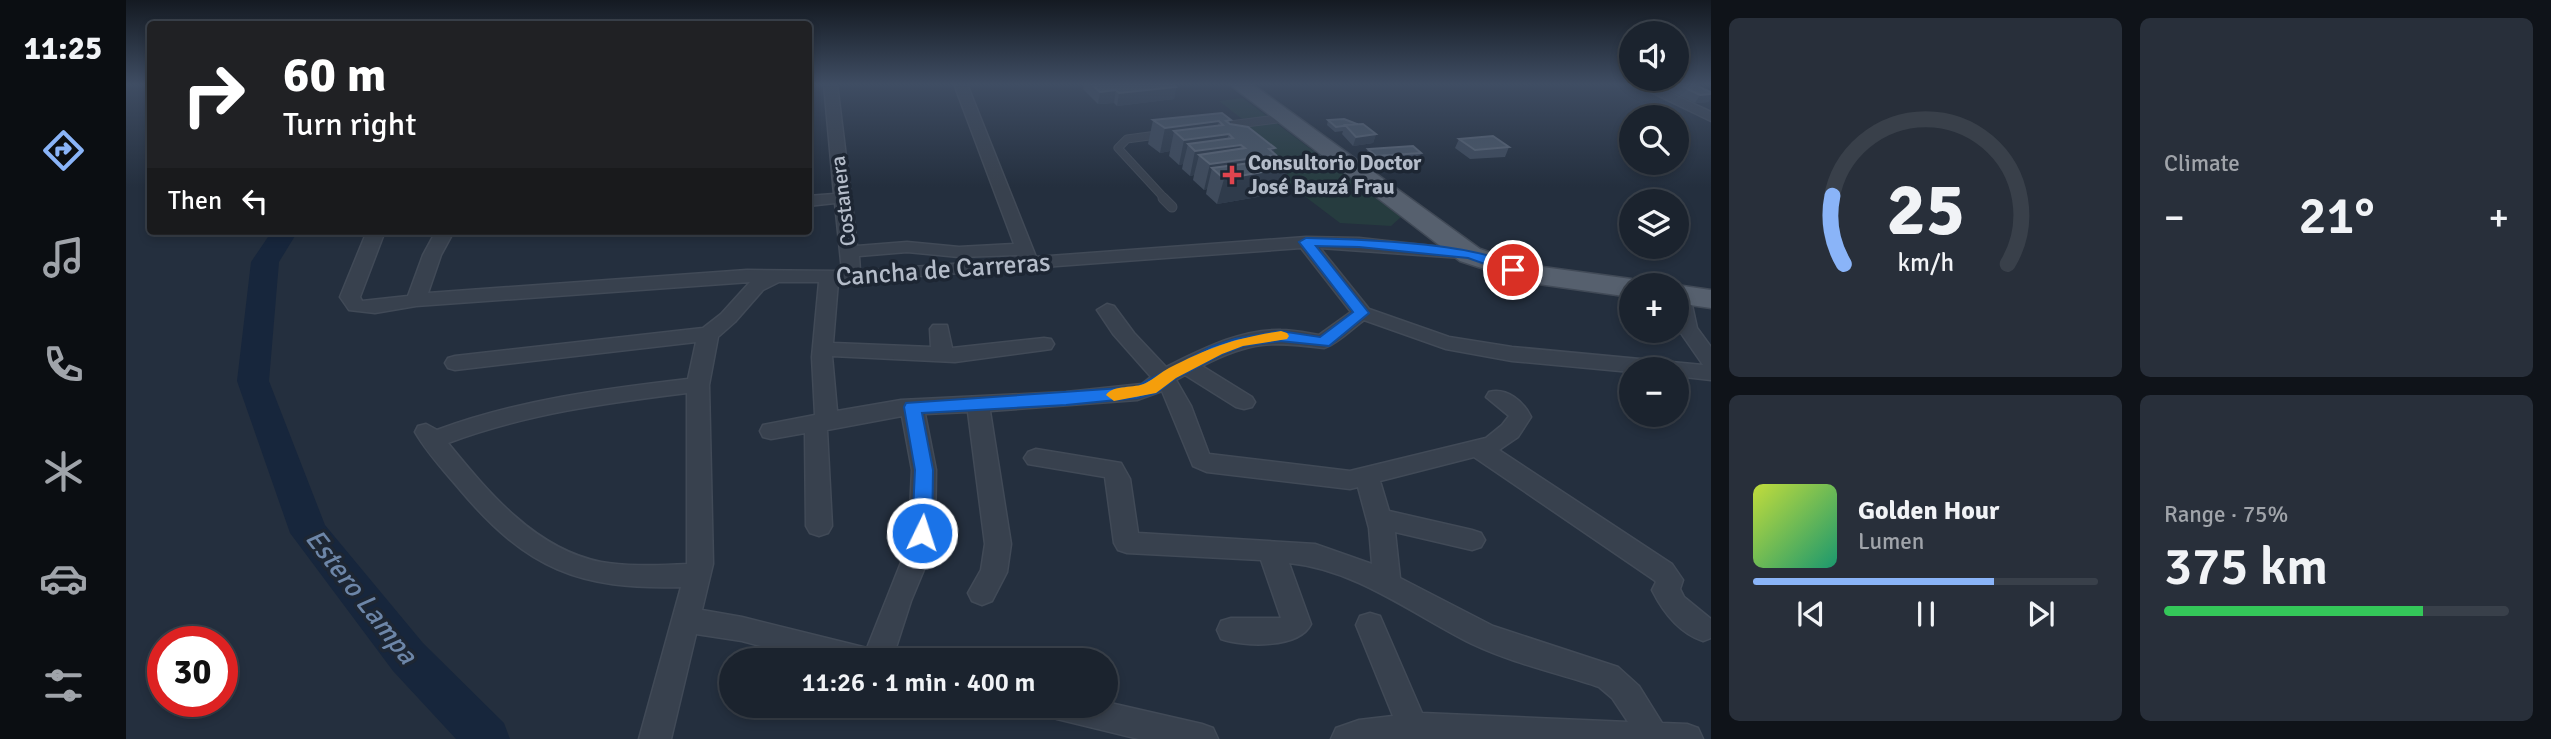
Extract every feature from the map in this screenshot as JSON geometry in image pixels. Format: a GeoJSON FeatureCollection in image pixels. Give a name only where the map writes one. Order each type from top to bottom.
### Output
{"type":"FeatureCollection","features":[{"type":"Feature","properties":{"kind":"main road"},"geometry":{"type":"LineString","coordinates":[[1286,118],[1470,255],[1524,273],[1619,286]]}},
{"type":"Feature","properties":{"kind":"main road"},"geometry":{"type":"LineString","coordinates":[[1689,296],[1711,299]]}},
{"type":"Feature","properties":{"kind":"street","name":"Costanera"},"geometry":{"type":"LineString","coordinates":[[834,118],[852,277]]}},
{"type":"Feature","properties":{"kind":"street"},"geometry":{"type":"LineString","coordinates":[[849,252],[907,247],[1027,256],[975,118]]}},
{"type":"Feature","properties":{"kind":"street"},"geometry":{"type":"LineString","coordinates":[[812,201],[842,198]]}},
{"type":"Feature","properties":{"kind":"street","name":"Cancha de Carreras"},"geometry":{"type":"LineString","coordinates":[[374,235],[350,297],[356,306],[776,276],[852,277],[1027,256],[1306,242],[1359,243],[1470,255]]}},
{"type":"Feature","properties":{"kind":"street"},"geometry":{"type":"LineString","coordinates":[[416,300],[424,274],[443,235]]}},
{"type":"Feature","properties":{"kind":"street"},"geometry":{"type":"LineString","coordinates":[[1306,242],[1362,313],[1446,343],[1475,349],[1619,363]]}},
{"type":"Feature","properties":{"kind":"street"},"geometry":{"type":"LineString","coordinates":[[655,739],[698,575],[698,385],[702,356],[709,334],[728,318],[756,286],[776,276]]}},
{"type":"Feature","properties":{"kind":"street"},"geometry":{"type":"LineString","coordinates":[[819,526],[824,349],[829,277]]}},
{"type":"Feature","properties":{"kind":"street"},"geometry":{"type":"LineString","coordinates":[[1107,310],[1129,342],[1164,378],[1181,404],[1201,460],[1316,478],[1367,478],[1481,450],[1503,438],[1520,417],[1517,410],[1497,397]]}},
{"type":"Feature","properties":{"kind":"street"},"geometry":{"type":"LineString","coordinates":[[771,431],[912,407],[1137,393],[1150,389],[1164,378],[1217,350],[1268,337],[1324,342],[1336,330],[1362,313]]}},
{"type":"Feature","properties":{"kind":"street"},"geometry":{"type":"LineString","coordinates":[[940,329],[942,355]]}},
{"type":"Feature","properties":{"kind":"street"},"geometry":{"type":"LineString","coordinates":[[1689,329],[1711,362]]}},
{"type":"Feature","properties":{"kind":"street"},"geometry":{"type":"LineString","coordinates":[[455,363],[709,334]]}},
{"type":"Feature","properties":{"kind":"street"},"geometry":{"type":"LineString","coordinates":[[824,349],[942,355],[975,354],[1044,344]]}},
{"type":"Feature","properties":{"kind":"street"},"geometry":{"type":"LineString","coordinates":[[1186,366],[1244,402]]}},
{"type":"Feature","properties":{"kind":"street"},"geometry":{"type":"LineString","coordinates":[[1689,371],[1711,373]]}},
{"type":"Feature","properties":{"kind":"street"},"geometry":{"type":"LineString","coordinates":[[698,385],[555,403],[429,436],[466,482],[531,545],[600,573],[642,577],[698,575]]}},
{"type":"Feature","properties":{"kind":"street"},"geometry":{"type":"LineString","coordinates":[[978,404],[998,544],[994,572],[982,593]]}},
{"type":"Feature","properties":{"kind":"street"},"geometry":{"type":"LineString","coordinates":[[881,648],[915,560],[922,533],[924,470],[912,407]]}},
{"type":"Feature","properties":{"kind":"street"},"geometry":{"type":"LineString","coordinates":[[1481,450],[1663,572],[1670,580],[1666,590],[1669,599],[1703,629]]}},
{"type":"Feature","properties":{"kind":"street"},"geometry":{"type":"LineString","coordinates":[[1037,458],[1113,469],[1118,479],[1124,538],[1132,545],[1271,550],[1315,555],[1340,563],[1485,636],[1608,677],[1618,683],[1630,697],[1652,736]]}},
{"type":"Feature","properties":{"kind":"street"},"geometry":{"type":"LineString","coordinates":[[1367,478],[1379,517],[1386,556],[1387,586]]}},
{"type":"Feature","properties":{"kind":"street"},"geometry":{"type":"LineString","coordinates":[[1379,517],[1472,540]]}},
{"type":"Feature","properties":{"kind":"street"},"geometry":{"type":"LineString","coordinates":[[1231,630],[1288,630],[1297,624],[1271,550]]}},
{"type":"Feature","properties":{"kind":"street"},"geometry":{"type":"LineString","coordinates":[[686,620],[725,626],[815,648]]}},
{"type":"Feature","properties":{"kind":"street"},"geometry":{"type":"LineString","coordinates":[[1370,625],[1413,728]]}},
{"type":"Feature","properties":{"kind":"street"},"geometry":{"type":"LineString","coordinates":[[1112,718],[1202,739]]}},
{"type":"Feature","properties":{"kind":"street"},"geometry":{"type":"LineString","coordinates":[[1347,739],[1413,728],[1687,739]]}},
{"type":"Feature","properties":{"kind":"lane"},"geometry":{"type":"LineString","coordinates":[[1209,128],[1281,118]]}},
{"type":"Feature","properties":{"kind":"lane"},"geometry":{"type":"LineString","coordinates":[[1170,133],[1127,139],[1118,148],[1172,207]]}},
{"type":"Feature","properties":{"kind":"green space"},"geometry":{"type":"Polygon","coordinates":[[[1242,118],[1270,118],[1401,217],[1391,226],[1340,223],[1220,132],[1250,125],[1242,118]]]}},
{"type":"Feature","properties":{"kind":"building"},"geometry":{"type":"Polygon","coordinates":[[[1229,118],[1231,120],[1226,121],[1230,124],[1248,127],[1275,148],[1269,149],[1276,155],[1269,156],[1274,160],[1279,159],[1289,167],[1224,179],[1212,168],[1266,161],[1262,157],[1210,164],[1199,155],[1245,148],[1241,145],[1195,151],[1188,144],[1233,138],[1229,134],[1184,140],[1174,131],[1223,125],[1219,121],[1165,128],[1153,120],[1229,118]]]}},
{"type":"Feature","properties":{"kind":"building"},"geometry":{"type":"Polygon","coordinates":[[[1344,119],[1357,124],[1336,127],[1328,120],[1344,119]]]}},
{"type":"Feature","properties":{"kind":"building"},"geometry":{"type":"Polygon","coordinates":[[[1363,124],[1376,134],[1356,137],[1345,125],[1363,124]]]}},
{"type":"Feature","properties":{"kind":"building"},"geometry":{"type":"Polygon","coordinates":[[[1493,136],[1509,147],[1475,150],[1459,139],[1493,136]]]}},
{"type":"Feature","properties":{"kind":"building"},"geometry":{"type":"Polygon","coordinates":[[[1413,146],[1421,153],[1376,156],[1368,149],[1413,146]]]}},
{"type":"Feature","properties":{"kind":"waterway","name":"Estero Lampa"},"geometry":{"type":"LineString","coordinates":[[282,235],[265,262],[253,381],[309,533],[408,657],[487,739]]}},
{"type":"Feature","properties":{"kind":"slow traffic"},"geometry":{"type":"LineString","coordinates":[[1114,395],[1150,389],[1170,374],[1217,350],[1241,342],[1281,336]]}},
{"type":"Feature","properties":{"kind":"place","name":"Consultorio Doctor José Bauzá Frau"},"geometry":{"type":"Point","coordinates":[1232,175]}},
{"type":"Feature","properties":{"kind":"route"},"geometry":{"type":"LineString","coordinates":[[922,533],[924,470],[912,407],[1066,400],[1137,393],[1150,389],[1170,374],[1217,350],[1241,342],[1280,336],[1324,342],[1336,330],[1362,313],[1306,242],[1359,243],[1470,255],[1513,270]]}}]}
